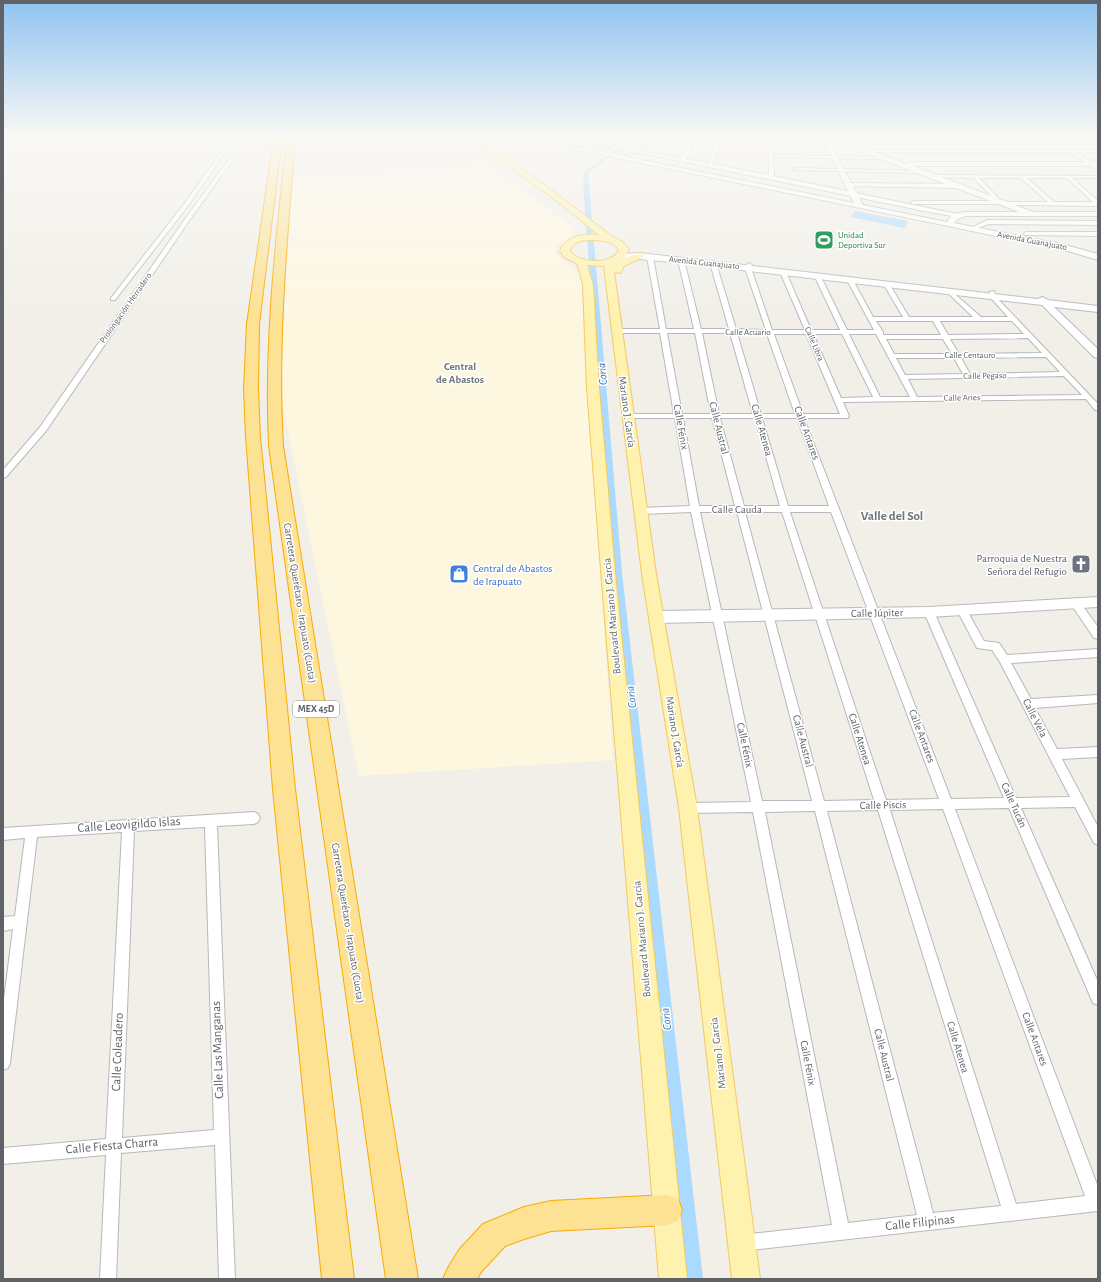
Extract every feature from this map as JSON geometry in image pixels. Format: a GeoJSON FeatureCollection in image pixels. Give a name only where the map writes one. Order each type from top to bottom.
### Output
{"type":"FeatureCollection","features":[{"type":"Feature","properties":{"kind":"highway","name":"MEX 45D"},"geometry":{"type":"LineString","coordinates":[[270,197],[253,324],[251,390],[254,445],[284,789],[338,1279]]}},
{"type":"Feature","properties":{"kind":"highway","name":"Carretera Querétaro - Irapuato (Cuota)"},"geometry":{"type":"LineString","coordinates":[[286,197],[274,319],[272,404],[276,446],[402,1279]]}},
{"type":"Feature","properties":{"kind":"highway"},"geometry":{"type":"LineString","coordinates":[[285,207],[292,242]]}},
{"type":"Feature","properties":{"kind":"highway"},"geometry":{"type":"LineString","coordinates":[[330,1197],[332,1279]]}},
{"type":"Feature","properties":{"kind":"highway"},"geometry":{"type":"LineString","coordinates":[[459,1279],[470,1261],[494,1235],[524,1223],[551,1216],[667,1210]]}},
{"type":"Feature","properties":{"kind":"main road"},"geometry":{"type":"LineString","coordinates":[[556,197],[582,217],[601,235],[617,242],[623,247]]}},
{"type":"Feature","properties":{"kind":"main road","name":"Boulevard Mariano J. García"},"geometry":{"type":"LineString","coordinates":[[578,228],[579,239],[568,244],[565,251],[572,258],[583,262],[588,285],[593,388],[609,583],[673,1279]]}},
{"type":"Feature","properties":{"kind":"main road"},"geometry":{"type":"LineString","coordinates":[[579,239],[601,235]]}},
{"type":"Feature","properties":{"kind":"main road","name":"Mariano J. García"},"geometry":{"type":"LineString","coordinates":[[623,247],[624,250],[609,261],[616,328],[629,416],[640,511],[688,808],[746,1279]]}},
{"type":"Feature","properties":{"kind":"main road"},"geometry":{"type":"LineString","coordinates":[[616,328],[622,312],[619,265],[625,261],[645,257]]}},
{"type":"Feature","properties":{"kind":"main road"},"geometry":{"type":"LineString","coordinates":[[583,262],[609,261]]}},
{"type":"Feature","properties":{"kind":"street"},"geometry":{"type":"LineString","coordinates":[[114,299],[192,197]]}},
{"type":"Feature","properties":{"kind":"street","name":"Prolongación Herradero"},"geometry":{"type":"LineString","coordinates":[[3,475],[43,429],[204,197]]}},
{"type":"Feature","properties":{"kind":"street","name":"Avenida Guanajuato"},"geometry":{"type":"LineString","coordinates":[[822,197],[1093,252]]}},
{"type":"Feature","properties":{"kind":"street"},"geometry":{"type":"LineString","coordinates":[[855,197],[859,205]]}},
{"type":"Feature","properties":{"kind":"street"},"geometry":{"type":"LineString","coordinates":[[867,197],[959,215],[1030,213],[1098,214]]}},
{"type":"Feature","properties":{"kind":"street"},"geometry":{"type":"LineString","coordinates":[[990,197],[1030,213]]}},
{"type":"Feature","properties":{"kind":"street"},"geometry":{"type":"LineString","coordinates":[[998,197],[1004,202]]}},
{"type":"Feature","properties":{"kind":"street"},"geometry":{"type":"LineString","coordinates":[[1044,197],[1052,204]]}},
{"type":"Feature","properties":{"kind":"street"},"geometry":{"type":"LineString","coordinates":[[1090,197],[1098,204]]}},
{"type":"Feature","properties":{"kind":"street"},"geometry":{"type":"LineString","coordinates":[[898,203],[1004,202],[1098,204]]}},
{"type":"Feature","properties":{"kind":"street"},"geometry":{"type":"LineString","coordinates":[[1059,204],[1069,214]]}},
{"type":"Feature","properties":{"kind":"street","name":"Avenida Guanajuato"},"geometry":{"type":"LineString","coordinates":[[859,205],[950,222],[1093,252]]}},
{"type":"Feature","properties":{"kind":"street"},"geometry":{"type":"LineString","coordinates":[[950,222],[959,215]]}},
{"type":"Feature","properties":{"kind":"street"},"geometry":{"type":"LineString","coordinates":[[959,215],[974,227],[986,222],[1098,223]]}},
{"type":"Feature","properties":{"kind":"street"},"geometry":{"type":"LineString","coordinates":[[1091,222],[1098,231]]}},
{"type":"Feature","properties":{"kind":"street"},"geometry":{"type":"LineString","coordinates":[[1026,234],[1098,234]]}},
{"type":"Feature","properties":{"kind":"street","name":"Avenida Guanajuato"},"geometry":{"type":"LineString","coordinates":[[623,247],[651,254],[1042,300],[1098,309]]}},
{"type":"Feature","properties":{"kind":"street","name":"Avenida Guanajuato"},"geometry":{"type":"LineString","coordinates":[[609,261],[645,257],[749,266],[783,272],[950,292],[965,291]]}},
{"type":"Feature","properties":{"kind":"street","name":"Calle Fénix"},"geometry":{"type":"LineString","coordinates":[[645,257],[664,331],[696,509],[758,808],[842,1232]]}},
{"type":"Feature","properties":{"kind":"street","name":"Calle Austral"},"geometry":{"type":"LineString","coordinates":[[680,260],[698,332],[715,415],[820,807],[927,1223]]}},
{"type":"Feature","properties":{"kind":"street","name":"Calle Atenea"},"geometry":{"type":"LineString","coordinates":[[713,264],[785,509],[882,805],[1011,1213]]}},
{"type":"Feature","properties":{"kind":"street","name":"Calle Antares"},"geometry":{"type":"LineString","coordinates":[[749,266],[769,332],[834,509],[948,804],[1097,1203]]}},
{"type":"Feature","properties":{"kind":"street","name":"Calle Libra"},"geometry":{"type":"LineString","coordinates":[[783,272],[845,416],[801,416]]}},
{"type":"Feature","properties":{"kind":"street"},"geometry":{"type":"LineString","coordinates":[[817,275],[843,332],[877,399]]}},
{"type":"Feature","properties":{"kind":"street"},"geometry":{"type":"LineString","coordinates":[[850,280],[881,334],[915,399]]}},
{"type":"Feature","properties":{"kind":"street"},"geometry":{"type":"LineString","coordinates":[[887,285],[907,319]]}},
{"type":"Feature","properties":{"kind":"street"},"geometry":{"type":"LineString","coordinates":[[950,292],[978,318]]}},
{"type":"Feature","properties":{"kind":"street"},"geometry":{"type":"LineString","coordinates":[[993,294],[1013,319],[1098,408]]}},
{"type":"Feature","properties":{"kind":"street"},"geometry":{"type":"LineString","coordinates":[[1042,300],[1098,355]]}},
{"type":"Feature","properties":{"kind":"street","name":"Avenida Guanajuato"},"geometry":{"type":"LineString","coordinates":[[1042,300],[1098,304]]}},
{"type":"Feature","properties":{"kind":"street"},"geometry":{"type":"LineString","coordinates":[[935,318],[968,376]]}},
{"type":"Feature","properties":{"kind":"street"},"geometry":{"type":"LineString","coordinates":[[872,319],[1013,319]]}},
{"type":"Feature","properties":{"kind":"street","name":"Calle Acuario"},"geometry":{"type":"LineString","coordinates":[[616,328],[698,332],[843,332],[946,336],[1030,336]]}},
{"type":"Feature","properties":{"kind":"street","name":"Calle Centauro"},"geometry":{"type":"LineString","coordinates":[[892,356],[1048,355]]}},
{"type":"Feature","properties":{"kind":"street","name":"Calle Pegaso"},"geometry":{"type":"LineString","coordinates":[[904,377],[1066,374]]}},
{"type":"Feature","properties":{"kind":"street","name":"Calle Aries"},"geometry":{"type":"LineString","coordinates":[[838,400],[1087,397]]}},
{"type":"Feature","properties":{"kind":"street"},"geometry":{"type":"LineString","coordinates":[[629,416],[801,416]]}},
{"type":"Feature","properties":{"kind":"street","name":"Calle Cauda"},"geometry":{"type":"LineString","coordinates":[[640,511],[696,509],[834,509]]}},
{"type":"Feature","properties":{"kind":"street","name":"Calle Júpiter"},"geometry":{"type":"LineString","coordinates":[[656,617],[929,612],[1098,602]]}},
{"type":"Feature","properties":{"kind":"street"},"geometry":{"type":"LineString","coordinates":[[1076,604],[1098,635]]}},
{"type":"Feature","properties":{"kind":"street","name":"Calle Vela"},"geometry":{"type":"LineString","coordinates":[[962,610],[981,645],[995,646],[1004,660],[1098,839]]}},
{"type":"Feature","properties":{"kind":"street","name":"Calle Tucán"},"geometry":{"type":"LineString","coordinates":[[929,612],[1098,998]]}},
{"type":"Feature","properties":{"kind":"street"},"geometry":{"type":"LineString","coordinates":[[1004,660],[1098,653]]}},
{"type":"Feature","properties":{"kind":"street"},"geometry":{"type":"LineString","coordinates":[[1028,704],[1098,699]]}},
{"type":"Feature","properties":{"kind":"street"},"geometry":{"type":"LineString","coordinates":[[1054,754],[1098,752]]}},
{"type":"Feature","properties":{"kind":"street","name":"Calle Piscis"},"geometry":{"type":"LineString","coordinates":[[688,808],[1079,802]]}},
{"type":"Feature","properties":{"kind":"street","name":"Calle Leovigildo Islas"},"geometry":{"type":"LineString","coordinates":[[3,834],[254,818]]}},
{"type":"Feature","properties":{"kind":"street","name":"Calle Las Manganas"},"geometry":{"type":"LineString","coordinates":[[211,820],[227,1279]]}},
{"type":"Feature","properties":{"kind":"street","name":"Calle Coleadero"},"geometry":{"type":"LineString","coordinates":[[108,1279],[128,825]]}},
{"type":"Feature","properties":{"kind":"street"},"geometry":{"type":"LineString","coordinates":[[3,1063],[5,1028],[32,832]]}},
{"type":"Feature","properties":{"kind":"street"},"geometry":{"type":"LineString","coordinates":[[3,924],[20,922]]}},
{"type":"Feature","properties":{"kind":"street","name":"Calle Fiesta Charra"},"geometry":{"type":"LineString","coordinates":[[3,1156],[114,1145],[221,1137]]}},
{"type":"Feature","properties":{"kind":"street","name":"Calle Filipinas"},"geometry":{"type":"LineString","coordinates":[[741,1244],[1097,1203]]}},
{"type":"Feature","properties":{"kind":"shaded area","name":"Central de Abastos de Irapuato"},"geometry":{"type":"Polygon","coordinates":[[[292,197],[532,197],[573,227],[570,237],[557,245],[556,254],[580,275],[582,288],[613,760],[359,776],[279,389],[292,197]]]}},
{"type":"Feature","properties":{"kind":"water"},"geometry":{"type":"Polygon","coordinates":[[[855,211],[908,221],[905,228],[850,217],[855,211]]]}},
{"type":"Feature","properties":{"kind":"waterway","name":"Coria"},"geometry":{"type":"LineString","coordinates":[[587,197],[617,573],[695,1279]]}},
{"type":"Feature","properties":{"kind":"place","name":"Unidad Deportiva Sur"},"geometry":{"type":"Point","coordinates":[824,240]}},
{"type":"Feature","properties":{"kind":"place","name":"Parroquia de Nuestra Señora del Refugio"},"geometry":{"type":"Point","coordinates":[1081,564]}},
{"type":"Feature","properties":{"kind":"place","name":"Central de Abastos de Irapuato"},"geometry":{"type":"Point","coordinates":[459,574]}},
{"type":"Feature","properties":{"kind":"district","name":"Central de Abastos"},"geometry":{"type":"Point","coordinates":[460,372]}},
{"type":"Feature","properties":{"kind":"district","name":"Valle del Sol"},"geometry":{"type":"Point","coordinates":[892,516]}}]}
